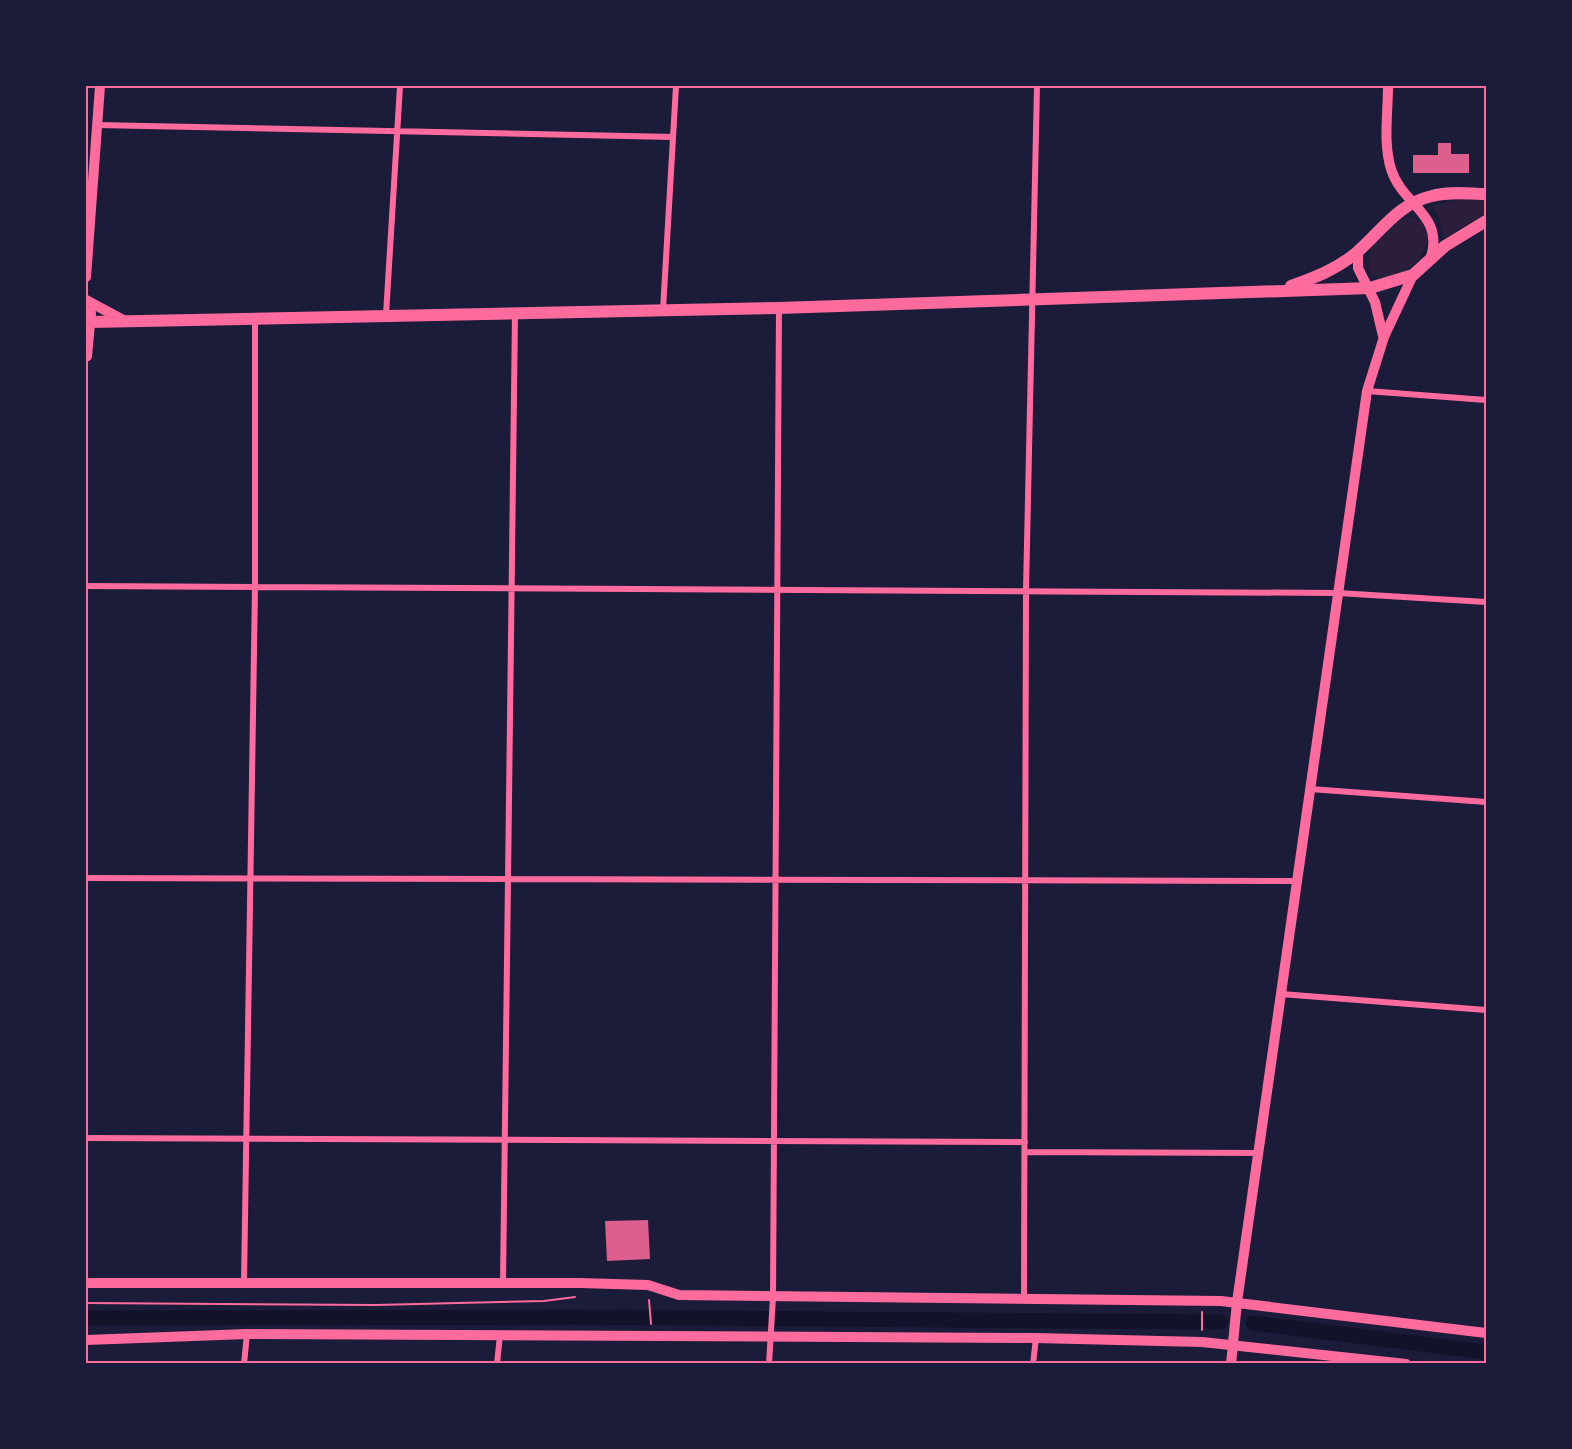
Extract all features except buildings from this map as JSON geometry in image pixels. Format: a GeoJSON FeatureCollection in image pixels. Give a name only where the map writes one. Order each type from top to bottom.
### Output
{"type":"FeatureCollection","features":[{"type":"Feature","properties":{"kind":"main road"},"geometry":{"type":"LineString","coordinates":[[1275,291],[1326,272],[1358,251],[1397,212],[1413,202],[1442,194],[1486,194]]}},
{"type":"Feature","properties":{"kind":"main road"},"geometry":{"type":"LineString","coordinates":[[86,356],[87,311],[127,322],[255,320],[1032,301],[1275,291],[1367,283],[1392,284],[1413,275],[1431,257],[1458,237],[1486,221]]}},
{"type":"Feature","properties":{"kind":"street"},"geometry":{"type":"LineString","coordinates":[[86,277],[89,185],[100,86]]}},
{"type":"Feature","properties":{"kind":"street"},"geometry":{"type":"LineString","coordinates":[[386,317],[400,86]]}},
{"type":"Feature","properties":{"kind":"street"},"geometry":{"type":"LineString","coordinates":[[663,311],[675,86]]}},
{"type":"Feature","properties":{"kind":"street"},"geometry":{"type":"LineString","coordinates":[[1024,1299],[1026,590],[1037,86]]}},
{"type":"Feature","properties":{"kind":"street"},"geometry":{"type":"LineString","coordinates":[[1388,86],[1389,160],[1396,181],[1422,212],[1432,229],[1434,243],[1431,257]]}},
{"type":"Feature","properties":{"kind":"street"},"geometry":{"type":"LineString","coordinates":[[97,125],[673,137]]}},
{"type":"Feature","properties":{"kind":"street"},"geometry":{"type":"LineString","coordinates":[[1397,212],[1422,212]]}},
{"type":"Feature","properties":{"kind":"street"},"geometry":{"type":"LineString","coordinates":[[1358,251],[1358,268],[1367,283],[1384,337]]}},
{"type":"Feature","properties":{"kind":"street"},"geometry":{"type":"LineString","coordinates":[[1231,1364],[1237,1302],[1367,391],[1384,337],[1413,275]]}},
{"type":"Feature","properties":{"kind":"street"},"geometry":{"type":"LineString","coordinates":[[769,1364],[773,1303],[779,308]]}},
{"type":"Feature","properties":{"kind":"street"},"geometry":{"type":"LineString","coordinates":[[87,311],[127,322]]}},
{"type":"Feature","properties":{"kind":"street"},"geometry":{"type":"LineString","coordinates":[[503,1284],[514,589],[515,314]]}},
{"type":"Feature","properties":{"kind":"street"},"geometry":{"type":"LineString","coordinates":[[244,1283],[255,588],[255,320]]}},
{"type":"Feature","properties":{"kind":"street"},"geometry":{"type":"LineString","coordinates":[[1367,391],[1486,400]]}},
{"type":"Feature","properties":{"kind":"street"},"geometry":{"type":"LineString","coordinates":[[86,586],[777,588],[1338,593],[1486,602]]}},
{"type":"Feature","properties":{"kind":"street"},"geometry":{"type":"LineString","coordinates":[[1310,789],[1486,802]]}},
{"type":"Feature","properties":{"kind":"street"},"geometry":{"type":"LineString","coordinates":[[86,878],[1297,881]]}},
{"type":"Feature","properties":{"kind":"street"},"geometry":{"type":"LineString","coordinates":[[1281,994],[1486,1010]]}},
{"type":"Feature","properties":{"kind":"street"},"geometry":{"type":"LineString","coordinates":[[86,1138],[1025,1142]]}},
{"type":"Feature","properties":{"kind":"street"},"geometry":{"type":"LineString","coordinates":[[1025,1152],[1258,1153]]}},
{"type":"Feature","properties":{"kind":"street"},"geometry":{"type":"LineString","coordinates":[[86,1283],[648,1284],[679,1294],[773,1303],[1024,1299],[1203,1300],[1237,1302],[1486,1333]]}},
{"type":"Feature","properties":{"kind":"street"},"geometry":{"type":"LineString","coordinates":[[86,1340],[247,1334],[500,1335],[772,1332],[1202,1342],[1406,1364]]}},
{"type":"Feature","properties":{"kind":"street"},"geometry":{"type":"LineString","coordinates":[[244,1364],[247,1334]]}},
{"type":"Feature","properties":{"kind":"street"},"geometry":{"type":"LineString","coordinates":[[497,1364],[500,1335]]}},
{"type":"Feature","properties":{"kind":"street"},"geometry":{"type":"LineString","coordinates":[[1033,1364],[1036,1338]]}},
{"type":"Feature","properties":{"kind":"path"},"geometry":{"type":"LineString","coordinates":[[1202,1342],[1203,1300]]}},
{"type":"Feature","properties":{"kind":"path"},"geometry":{"type":"LineString","coordinates":[[650,1303],[651,1326]]}},
{"type":"Feature","properties":{"kind":"shaded area"},"geometry":{"type":"Polygon","coordinates":[[[1486,197],[1486,214],[1444,238],[1439,218],[1432,206],[1458,199],[1486,197]]]}},
{"type":"Feature","properties":{"kind":"shaded area"},"geometry":{"type":"Polygon","coordinates":[[[1402,219],[1415,219],[1423,223],[1427,231],[1424,251],[1406,270],[1388,277],[1375,276],[1368,268],[1370,249],[1402,219]]]}},
{"type":"Feature","properties":{"kind":"waterway"},"geometry":{"type":"LineString","coordinates":[[86,1318],[571,1317],[1220,1322]]}},
{"type":"Feature","properties":{"kind":"waterway"},"geometry":{"type":"LineString","coordinates":[[1253,1323],[1486,1352]]}}]}
